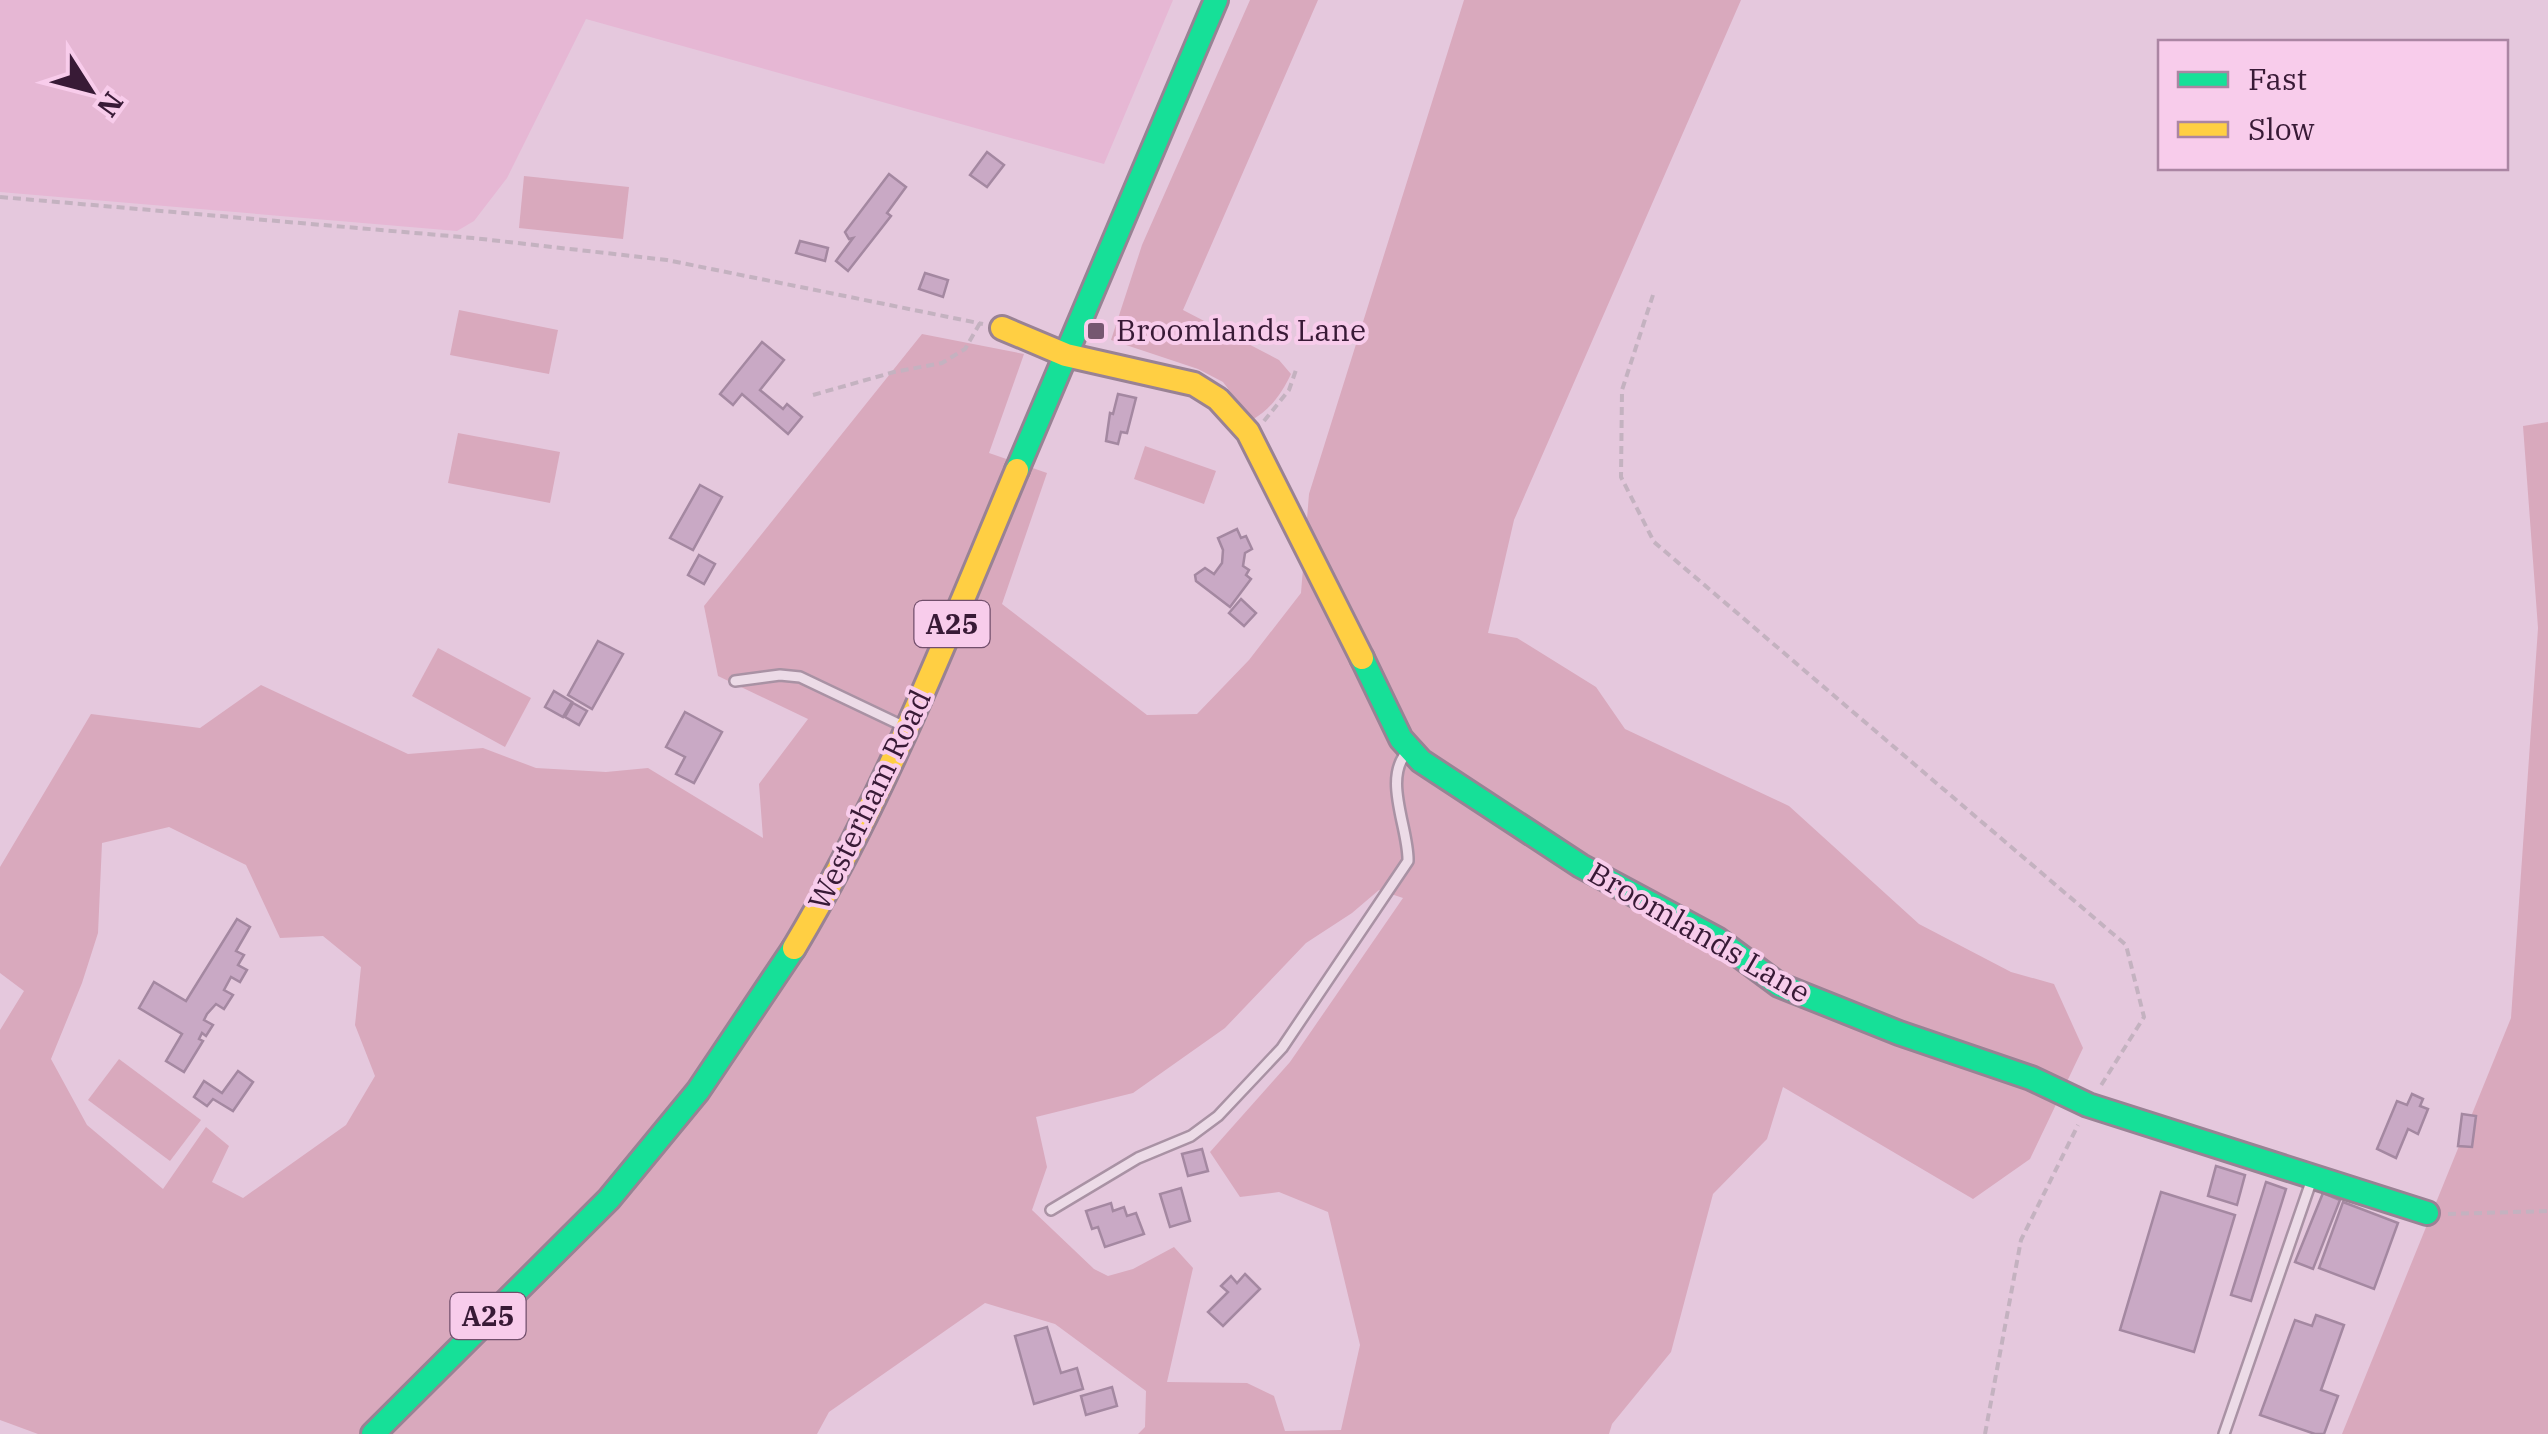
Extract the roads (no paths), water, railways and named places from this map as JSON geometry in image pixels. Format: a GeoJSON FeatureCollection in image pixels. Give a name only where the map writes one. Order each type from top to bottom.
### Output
{"type":"FeatureCollection","features":[{"type":"Feature","properties":{"kind":"street","name":"Westerham Road"},"geometry":{"type":"LineString","coordinates":[[374,1434],[441,1362],[606,1202],[684,1108],[759,1005],[806,930],[863,825],[908,728],[1216,0]]}},
{"type":"Feature","properties":{"kind":"street","name":"Broomlands Lane"},"geometry":{"type":"LineString","coordinates":[[991,326],[1066,355],[1194,384],[1218,398],[1248,432],[1408,750],[1581,866],[1717,940],[1780,986],[1898,1033],[2031,1078],[2088,1105],[2427,1212]]}},
{"type":"Feature","properties":{"kind":"lane"},"geometry":{"type":"LineString","coordinates":[[735,681],[780,675],[800,677],[908,728]]}},
{"type":"Feature","properties":{"kind":"lane"},"geometry":{"type":"LineString","coordinates":[[1051,1210],[1138,1158],[1192,1136],[1218,1116],[1282,1048],[1408,861],[1397,786],[1402,756],[1408,750]]}},
{"type":"Feature","properties":{"kind":"lane"},"geometry":{"type":"LineString","coordinates":[[2224,1434],[2312,1176]]}},
{"type":"Feature","properties":{"kind":"place","name":"Broomlands Lane"},"geometry":{"type":"Point","coordinates":[1096,331]}}]}
